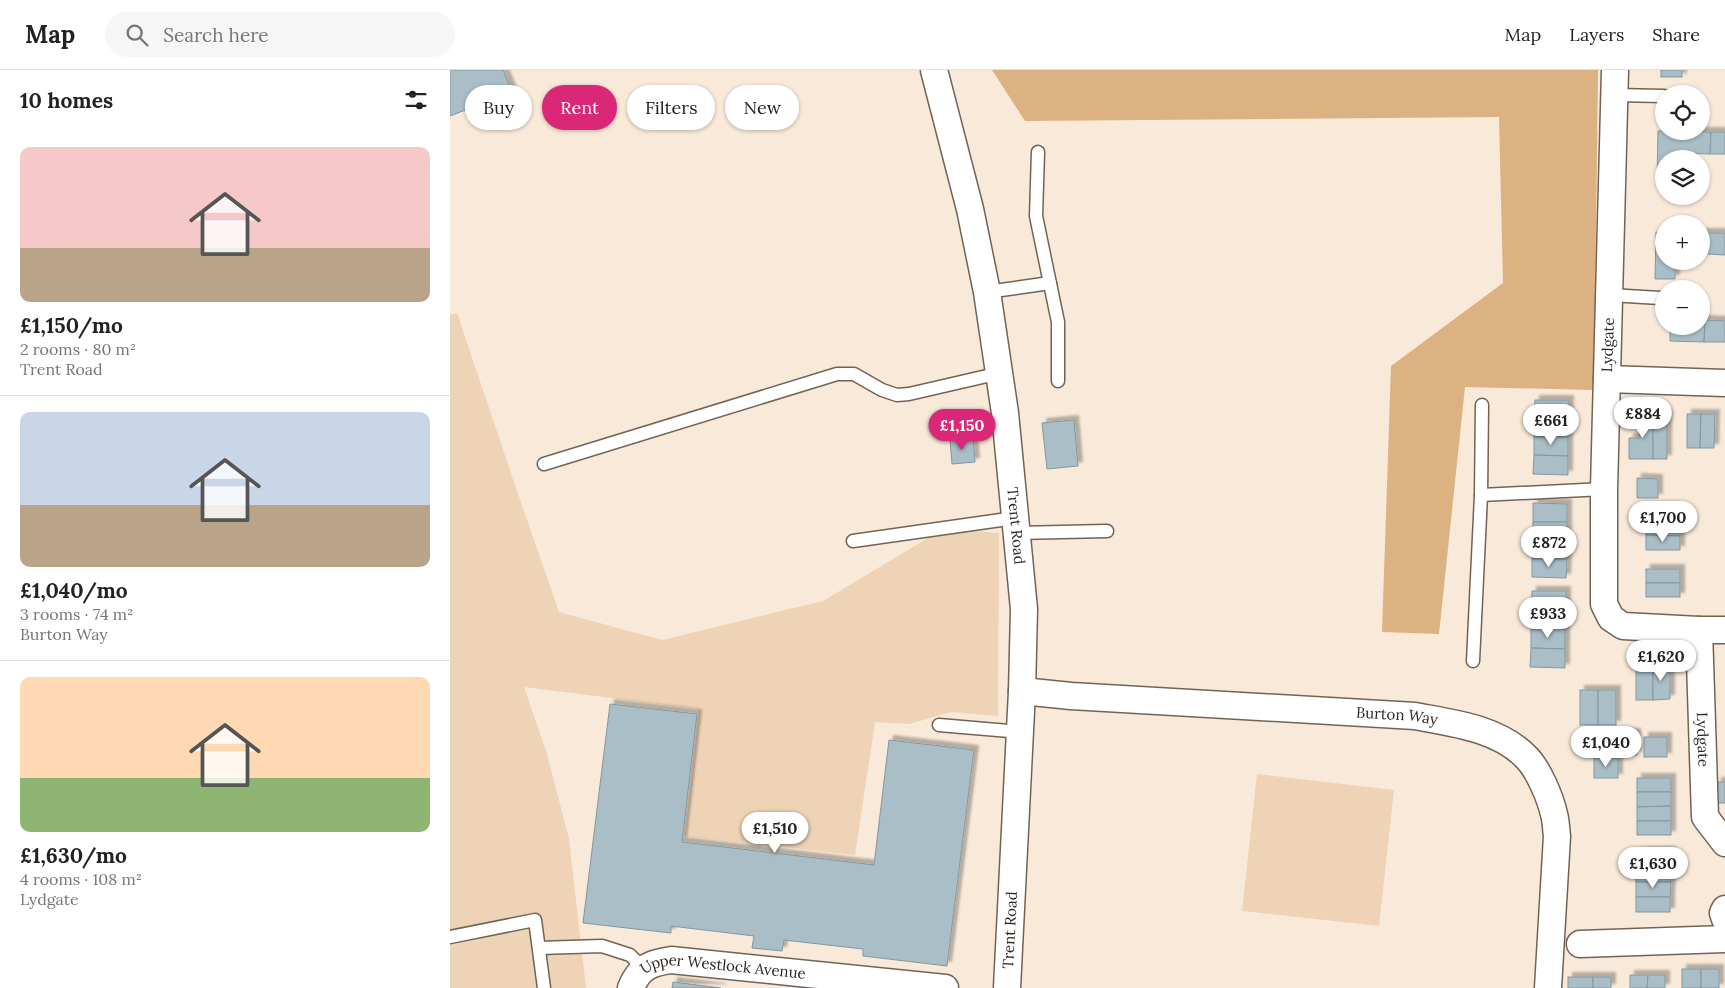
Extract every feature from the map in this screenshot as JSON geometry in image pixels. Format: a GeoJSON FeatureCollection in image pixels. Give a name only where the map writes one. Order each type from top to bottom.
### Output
{"type":"FeatureCollection","features":[{"type":"Feature","properties":{"kind":"street","name":"Trent Road"},"geometry":{"type":"LineString","coordinates":[[934,70],[970,209],[987,292],[1005,413],[1024,610],[1022,691],[1007,988]]}},
{"type":"Feature","properties":{"kind":"street","name":"Lydgate"},"geometry":{"type":"LineString","coordinates":[[1615,82],[1604,489],[1604,604],[1611,618],[1622,626],[1725,630]]}},
{"type":"Feature","properties":{"kind":"street"},"geometry":{"type":"LineString","coordinates":[[1607,379],[1725,383]]}},
{"type":"Feature","properties":{"kind":"street","name":"Lydgate"},"geometry":{"type":"LineString","coordinates":[[1699,630],[1705,817],[1725,843]]}},
{"type":"Feature","properties":{"kind":"street","name":"Burton Way"},"geometry":{"type":"LineString","coordinates":[[1022,691],[1071,696],[1415,716],[1457,724],[1491,734],[1511,745],[1526,756],[1538,774],[1554,814],[1557,836],[1548,988]]}},
{"type":"Feature","properties":{"kind":"street"},"geometry":{"type":"LineString","coordinates":[[1725,909],[1725,919]]}},
{"type":"Feature","properties":{"kind":"street"},"geometry":{"type":"LineString","coordinates":[[1580,944],[1725,939]]}},
{"type":"Feature","properties":{"kind":"street","name":"Upper Westlock Avenue"},"geometry":{"type":"LineString","coordinates":[[638,979],[653,963],[671,960],[945,988]]}},
{"type":"Feature","properties":{"kind":"lane"},"geometry":{"type":"LineString","coordinates":[[1615,82],[1655,93]]}},
{"type":"Feature","properties":{"kind":"lane"},"geometry":{"type":"LineString","coordinates":[[1038,152],[1036,216],[1058,322],[1058,381]]}},
{"type":"Feature","properties":{"kind":"lane"},"geometry":{"type":"LineString","coordinates":[[987,292],[1050,282]]}},
{"type":"Feature","properties":{"kind":"lane"},"geometry":{"type":"LineString","coordinates":[[1610,295],[1655,298]]}},
{"type":"Feature","properties":{"kind":"lane"},"geometry":{"type":"LineString","coordinates":[[544,464],[837,374],[854,374],[882,390],[896,394],[909,394],[1000,373]]}},
{"type":"Feature","properties":{"kind":"lane"},"geometry":{"type":"LineString","coordinates":[[1473,661],[1481,495],[1482,405]]}},
{"type":"Feature","properties":{"kind":"lane"},"geometry":{"type":"LineString","coordinates":[[1481,495],[1604,489]]}},
{"type":"Feature","properties":{"kind":"lane"},"geometry":{"type":"LineString","coordinates":[[853,541],[1016,526],[1107,531]]}},
{"type":"Feature","properties":{"kind":"lane"},"geometry":{"type":"LineString","coordinates":[[939,726],[1020,732]]}},
{"type":"Feature","properties":{"kind":"lane"},"geometry":{"type":"LineString","coordinates":[[450,937],[535,920],[544,988]]}},
{"type":"Feature","properties":{"kind":"lane"},"geometry":{"type":"LineString","coordinates":[[539,948],[602,946],[630,955],[638,979]]}},
{"type":"Feature","properties":{"kind":"shaded area"},"geometry":{"type":"Polygon","coordinates":[[[992,70],[1598,70],[1594,390],[1465,387],[1439,634],[1382,632],[1391,366],[1503,283],[1499,117],[1025,121],[992,70]]]}},
{"type":"Feature","properties":{"kind":"shaded area"},"geometry":{"type":"Polygon","coordinates":[[[457,313],[559,612],[662,640],[823,601],[943,529],[999,533],[998,716],[951,712],[909,724],[875,722],[855,855],[685,836],[699,709],[524,687],[547,754],[569,839],[586,988],[450,988],[450,315],[457,313]]]}},
{"type":"Feature","properties":{"kind":"shaded area"},"geometry":{"type":"Polygon","coordinates":[[[1257,774],[1394,790],[1379,926],[1242,911],[1257,774]]]}},
{"type":"Feature","properties":{"kind":"building"},"geometry":{"type":"Polygon","coordinates":[[[450,70],[503,70],[509,85],[465,85],[465,110],[450,116],[450,70]]]}},
{"type":"Feature","properties":{"kind":"building"},"geometry":{"type":"Polygon","coordinates":[[[1661,70],[1682,70],[1682,77],[1661,77],[1661,70]]]}},
{"type":"Feature","properties":{"kind":"building"},"geometry":{"type":"Polygon","coordinates":[[[1711,132],[1710,154],[1710,150],[1658,150],[1658,140],[1710,140],[1711,132]]]}},
{"type":"Feature","properties":{"kind":"building"},"geometry":{"type":"Polygon","coordinates":[[[1711,132],[1725,132],[1725,154],[1710,154],[1711,132]]]}},
{"type":"Feature","properties":{"kind":"building"},"geometry":{"type":"Polygon","coordinates":[[[1710,233],[1725,233],[1725,255],[1710,254],[1710,233]]]}},
{"type":"Feature","properties":{"kind":"building"},"geometry":{"type":"Polygon","coordinates":[[[1655,270],[1675,270],[1675,279],[1655,279],[1655,270]]]}},
{"type":"Feature","properties":{"kind":"building"},"geometry":{"type":"Polygon","coordinates":[[[1710,320],[1725,321],[1725,342],[1704,342],[1704,335],[1710,335],[1710,320]]]}},
{"type":"Feature","properties":{"kind":"building"},"geometry":{"type":"Polygon","coordinates":[[[1670,335],[1704,335],[1704,342],[1670,341],[1670,335]]]}},
{"type":"Feature","properties":{"kind":"building"},"geometry":{"type":"Polygon","coordinates":[[[1535,400],[1569,400],[1569,419],[1534,418],[1535,400]]]}},
{"type":"Feature","properties":{"kind":"building"},"geometry":{"type":"Polygon","coordinates":[[[1639,414],[1653,414],[1653,459],[1629,459],[1629,438],[1639,438],[1639,414]]]}},
{"type":"Feature","properties":{"kind":"building"},"geometry":{"type":"Polygon","coordinates":[[[1653,414],[1667,414],[1667,459],[1653,459],[1653,414]]]}},
{"type":"Feature","properties":{"kind":"building"},"geometry":{"type":"Polygon","coordinates":[[[1687,414],[1701,414],[1700,448],[1687,448],[1687,414]]]}},
{"type":"Feature","properties":{"kind":"building"},"geometry":{"type":"Polygon","coordinates":[[[1701,414],[1715,414],[1714,448],[1700,448],[1701,414]]]}},
{"type":"Feature","properties":{"kind":"building"},"geometry":{"type":"Polygon","coordinates":[[[1534,418],[1569,419],[1568,437],[1534,437],[1534,418]]]}},
{"type":"Feature","properties":{"kind":"building"},"geometry":{"type":"Polygon","coordinates":[[[1074,420],[1078,466],[1047,469],[1042,423],[1074,420]]]}},
{"type":"Feature","properties":{"kind":"building"},"geometry":{"type":"Polygon","coordinates":[[[1534,437],[1568,437],[1568,456],[1534,455],[1534,437]]]}},
{"type":"Feature","properties":{"kind":"building"},"geometry":{"type":"Polygon","coordinates":[[[973,438],[975,462],[952,464],[950,440],[973,438]]]}},
{"type":"Feature","properties":{"kind":"building"},"geometry":{"type":"Polygon","coordinates":[[[1534,455],[1568,456],[1568,475],[1533,474],[1534,455]]]}},
{"type":"Feature","properties":{"kind":"building"},"geometry":{"type":"Polygon","coordinates":[[[1637,478],[1658,479],[1658,498],[1637,498],[1637,478]]]}},
{"type":"Feature","properties":{"kind":"building"},"geometry":{"type":"Polygon","coordinates":[[[1533,503],[1567,504],[1567,522],[1533,522],[1533,503]]]}},
{"type":"Feature","properties":{"kind":"building"},"geometry":{"type":"Polygon","coordinates":[[[1680,520],[1680,536],[1646,535],[1646,521],[1680,520]]]}},
{"type":"Feature","properties":{"kind":"building"},"geometry":{"type":"Polygon","coordinates":[[[1533,522],[1567,522],[1567,541],[1532,540],[1533,522]]]}},
{"type":"Feature","properties":{"kind":"building"},"geometry":{"type":"Polygon","coordinates":[[[1646,535],[1680,536],[1680,550],[1646,550],[1646,535]]]}},
{"type":"Feature","properties":{"kind":"building"},"geometry":{"type":"Polygon","coordinates":[[[1532,540],[1567,541],[1567,559],[1532,559],[1532,540]]]}},
{"type":"Feature","properties":{"kind":"building"},"geometry":{"type":"Polygon","coordinates":[[[1532,559],[1567,559],[1566,578],[1532,577],[1532,559]]]}},
{"type":"Feature","properties":{"kind":"building"},"geometry":{"type":"Polygon","coordinates":[[[1646,569],[1680,569],[1680,583],[1646,583],[1646,569]]]}},
{"type":"Feature","properties":{"kind":"building"},"geometry":{"type":"Polygon","coordinates":[[[1646,583],[1680,583],[1680,597],[1646,597],[1646,583]]]}},
{"type":"Feature","properties":{"kind":"building"},"geometry":{"type":"Polygon","coordinates":[[[1532,591],[1566,591],[1566,610],[1531,610],[1532,591]]]}},
{"type":"Feature","properties":{"kind":"building"},"geometry":{"type":"Polygon","coordinates":[[[1531,610],[1566,610],[1565,629],[1531,629],[1531,610]]]}},
{"type":"Feature","properties":{"kind":"building"},"geometry":{"type":"Polygon","coordinates":[[[1531,629],[1565,629],[1565,649],[1531,648],[1531,629]]]}},
{"type":"Feature","properties":{"kind":"building"},"geometry":{"type":"Polygon","coordinates":[[[1531,648],[1565,649],[1565,668],[1530,667],[1531,648]]]}},
{"type":"Feature","properties":{"kind":"building"},"geometry":{"type":"Polygon","coordinates":[[[1636,665],[1653,665],[1653,700],[1636,700],[1636,665]]]}},
{"type":"Feature","properties":{"kind":"building"},"geometry":{"type":"Polygon","coordinates":[[[1653,665],[1670,665],[1670,699],[1653,700],[1653,665]]]}},
{"type":"Feature","properties":{"kind":"building"},"geometry":{"type":"Polygon","coordinates":[[[1580,690],[1598,690],[1598,725],[1580,725],[1580,690]]]}},
{"type":"Feature","properties":{"kind":"building"},"geometry":{"type":"Polygon","coordinates":[[[1598,690],[1616,690],[1616,725],[1598,725],[1598,690]]]}},
{"type":"Feature","properties":{"kind":"building"},"geometry":{"type":"Polygon","coordinates":[[[610,704],[697,714],[682,842],[874,865],[889,740],[974,750],[947,966],[863,956],[863,949],[784,940],[782,951],[752,948],[754,936],[671,926],[671,933],[583,923],[610,704]]]}},
{"type":"Feature","properties":{"kind":"building"},"geometry":{"type":"Polygon","coordinates":[[[1616,733],[1636,733],[1637,755],[1616,755],[1616,733]]]}},
{"type":"Feature","properties":{"kind":"building"},"geometry":{"type":"Polygon","coordinates":[[[1644,737],[1667,737],[1667,757],[1644,757],[1644,737]]]}},
{"type":"Feature","properties":{"kind":"building"},"geometry":{"type":"Polygon","coordinates":[[[1594,758],[1618,758],[1618,778],[1594,778],[1594,758]]]}},
{"type":"Feature","properties":{"kind":"building"},"geometry":{"type":"Polygon","coordinates":[[[1637,778],[1671,778],[1671,792],[1637,792],[1637,778]]]}},
{"type":"Feature","properties":{"kind":"building"},"geometry":{"type":"Polygon","coordinates":[[[1717,782],[1725,782],[1725,803],[1717,803],[1717,782]]]}},
{"type":"Feature","properties":{"kind":"building"},"geometry":{"type":"Polygon","coordinates":[[[1637,792],[1671,792],[1671,806],[1637,807],[1637,792]]]}},
{"type":"Feature","properties":{"kind":"building"},"geometry":{"type":"Polygon","coordinates":[[[1671,806],[1671,821],[1637,821],[1637,807],[1671,806]]]}},
{"type":"Feature","properties":{"kind":"building"},"geometry":{"type":"Polygon","coordinates":[[[1637,821],[1671,821],[1671,835],[1637,835],[1637,821]]]}},
{"type":"Feature","properties":{"kind":"building"},"geometry":{"type":"Polygon","coordinates":[[[1671,851],[1671,867],[1636,867],[1636,852],[1671,851]]]}},
{"type":"Feature","properties":{"kind":"building"},"geometry":{"type":"Polygon","coordinates":[[[1636,867],[1671,867],[1671,882],[1636,882],[1636,867]]]}},
{"type":"Feature","properties":{"kind":"building"},"geometry":{"type":"Polygon","coordinates":[[[1636,882],[1671,882],[1670,897],[1636,897],[1636,882]]]}},
{"type":"Feature","properties":{"kind":"building"},"geometry":{"type":"Polygon","coordinates":[[[1636,897],[1670,897],[1670,912],[1636,912],[1636,897]]]}},
{"type":"Feature","properties":{"kind":"building"},"geometry":{"type":"Polygon","coordinates":[[[1682,969],[1701,969],[1701,988],[1682,988],[1682,969]]]}},
{"type":"Feature","properties":{"kind":"building"},"geometry":{"type":"Polygon","coordinates":[[[1701,969],[1719,969],[1719,988],[1701,988],[1701,969]]]}},
{"type":"Feature","properties":{"kind":"building"},"geometry":{"type":"Polygon","coordinates":[[[1630,975],[1648,975],[1647,988],[1630,988],[1630,975]]]}},
{"type":"Feature","properties":{"kind":"building"},"geometry":{"type":"Polygon","coordinates":[[[1648,975],[1665,975],[1665,988],[1647,988],[1648,975]]]}},
{"type":"Feature","properties":{"kind":"building"},"geometry":{"type":"Polygon","coordinates":[[[1568,977],[1593,977],[1593,988],[1568,988],[1568,977]]]}},
{"type":"Feature","properties":{"kind":"building"},"geometry":{"type":"Polygon","coordinates":[[[1593,977],[1611,977],[1611,988],[1593,988],[1593,977]]]}},
{"type":"Feature","properties":{"kind":"building"},"geometry":{"type":"Polygon","coordinates":[[[673,982],[721,988],[672,988],[673,982]]]}}]}
